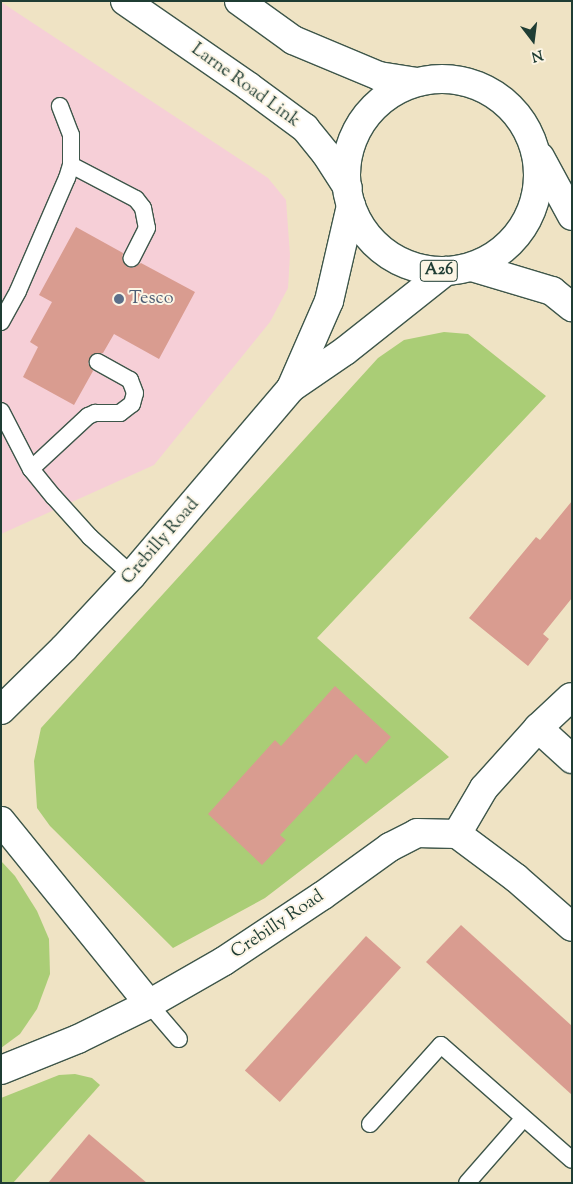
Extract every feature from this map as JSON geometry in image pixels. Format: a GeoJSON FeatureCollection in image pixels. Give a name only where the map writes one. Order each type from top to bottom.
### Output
{"type":"FeatureCollection","features":[{"type":"Feature","properties":{"kind":"street","name":"Larne Road Link"},"geometry":{"type":"LineString","coordinates":[[125,1],[305,128],[326,154],[349,197]]}},
{"type":"Feature","properties":{"kind":"street","name":"A26"},"geometry":{"type":"LineString","coordinates":[[239,1],[293,40],[379,76],[416,82],[446,78],[476,84],[503,99],[523,122],[572,216]]}},
{"type":"Feature","properties":{"kind":"street","name":"A26"},"geometry":{"type":"LineString","coordinates":[[416,82],[388,95],[365,117],[351,144],[346,175],[349,197],[361,227],[376,245],[395,259],[420,269],[459,269],[552,291],[572,308]]}},
{"type":"Feature","properties":{"kind":"street","name":"A26"},"geometry":{"type":"LineString","coordinates":[[459,269],[498,254],[520,233],[534,207],[539,178],[536,149]]}},
{"type":"Feature","properties":{"kind":"street","name":"Crebilly Road"},"geometry":{"type":"LineString","coordinates":[[291,388],[329,301],[349,197]]}},
{"type":"Feature","properties":{"kind":"street","name":"Crebilly Road"},"geometry":{"type":"LineString","coordinates":[[1,710],[64,648],[132,576],[291,388],[459,269]]}},
{"type":"Feature","properties":{"kind":"street"},"geometry":{"type":"LineString","coordinates":[[571,697],[538,728],[484,788],[457,834],[516,878],[572,927]]}},
{"type":"Feature","properties":{"kind":"street"},"geometry":{"type":"LineString","coordinates":[[538,728],[572,759]]}},
{"type":"Feature","properties":{"kind":"street"},"geometry":{"type":"LineString","coordinates":[[1,821],[148,1004]]}},
{"type":"Feature","properties":{"kind":"street","name":"Crebilly Road"},"geometry":{"type":"LineString","coordinates":[[1,1070],[78,1039],[148,1004],[224,961],[322,896],[390,847],[417,833],[457,834]]}},
{"type":"Feature","properties":{"kind":"lane"},"geometry":{"type":"LineString","coordinates":[[1,322],[59,200],[71,165],[71,135],[60,106]]}},
{"type":"Feature","properties":{"kind":"lane"},"geometry":{"type":"LineString","coordinates":[[71,165],[136,199],[143,208],[147,228],[132,258]]}},
{"type":"Feature","properties":{"kind":"lane"},"geometry":{"type":"LineString","coordinates":[[32,469],[88,416],[95,413],[120,413],[132,404],[135,393],[130,380],[98,362]]}},
{"type":"Feature","properties":{"kind":"lane"},"geometry":{"type":"LineString","coordinates":[[1,411],[32,469],[54,497],[90,536],[132,576]]}},
{"type":"Feature","properties":{"kind":"lane"},"geometry":{"type":"LineString","coordinates":[[148,1004],[179,1039]]}},
{"type":"Feature","properties":{"kind":"lane"},"geometry":{"type":"LineString","coordinates":[[370,1124],[442,1045],[572,1160]]}},
{"type":"Feature","properties":{"kind":"lane"},"geometry":{"type":"LineString","coordinates":[[467,1183],[524,1118]]}},
{"type":"Feature","properties":{"kind":"shaded area"},"geometry":{"type":"Polygon","coordinates":[[[1,2],[268,178],[286,200],[290,255],[288,288],[270,322],[154,465],[1,534],[1,2]]]}},
{"type":"Feature","properties":{"kind":"green space"},"geometry":{"type":"Polygon","coordinates":[[[444,332],[468,334],[546,396],[317,638],[449,757],[265,898],[173,948],[50,826],[37,808],[34,761],[41,728],[378,358],[404,340],[444,332]]]}},
{"type":"Feature","properties":{"kind":"green space"},"geometry":{"type":"Polygon","coordinates":[[[1,861],[15,876],[37,911],[49,939],[50,974],[37,1009],[20,1034],[1,1048],[1,861]]]}},
{"type":"Feature","properties":{"kind":"green space"},"geometry":{"type":"Polygon","coordinates":[[[75,1074],[92,1078],[100,1085],[13,1183],[1,1183],[1,1098],[59,1075],[75,1074]]]}},
{"type":"Feature","properties":{"kind":"building","name":"Tesco"},"geometry":{"type":"Polygon","coordinates":[[[76,227],[123,253],[122,259],[127,267],[133,268],[141,263],[195,292],[159,359],[114,334],[103,353],[93,354],[88,363],[93,371],[74,405],[23,377],[38,347],[30,342],[52,302],[39,295],[76,227]]]}},
{"type":"Feature","properties":{"kind":"building"},"geometry":{"type":"Polygon","coordinates":[[[572,501],[572,598],[543,634],[549,639],[528,666],[469,618],[536,537],[540,540],[572,501]]]}},
{"type":"Feature","properties":{"kind":"building"},"geometry":{"type":"Polygon","coordinates":[[[335,686],[391,737],[366,764],[356,754],[280,835],[286,840],[262,865],[208,814],[275,740],[281,746],[335,686]]]}},
{"type":"Feature","properties":{"kind":"building"},"geometry":{"type":"Polygon","coordinates":[[[461,925],[572,1026],[572,1095],[426,962],[461,925]]]}},
{"type":"Feature","properties":{"kind":"building"},"geometry":{"type":"Polygon","coordinates":[[[366,936],[401,967],[280,1102],[245,1071],[366,936]]]}},
{"type":"Feature","properties":{"kind":"building"},"geometry":{"type":"Polygon","coordinates":[[[89,1134],[147,1183],[48,1183],[89,1134]]]}},
{"type":"Feature","properties":{"kind":"place","name":"Tesco"},"geometry":{"type":"Point","coordinates":[119,299]}}]}
